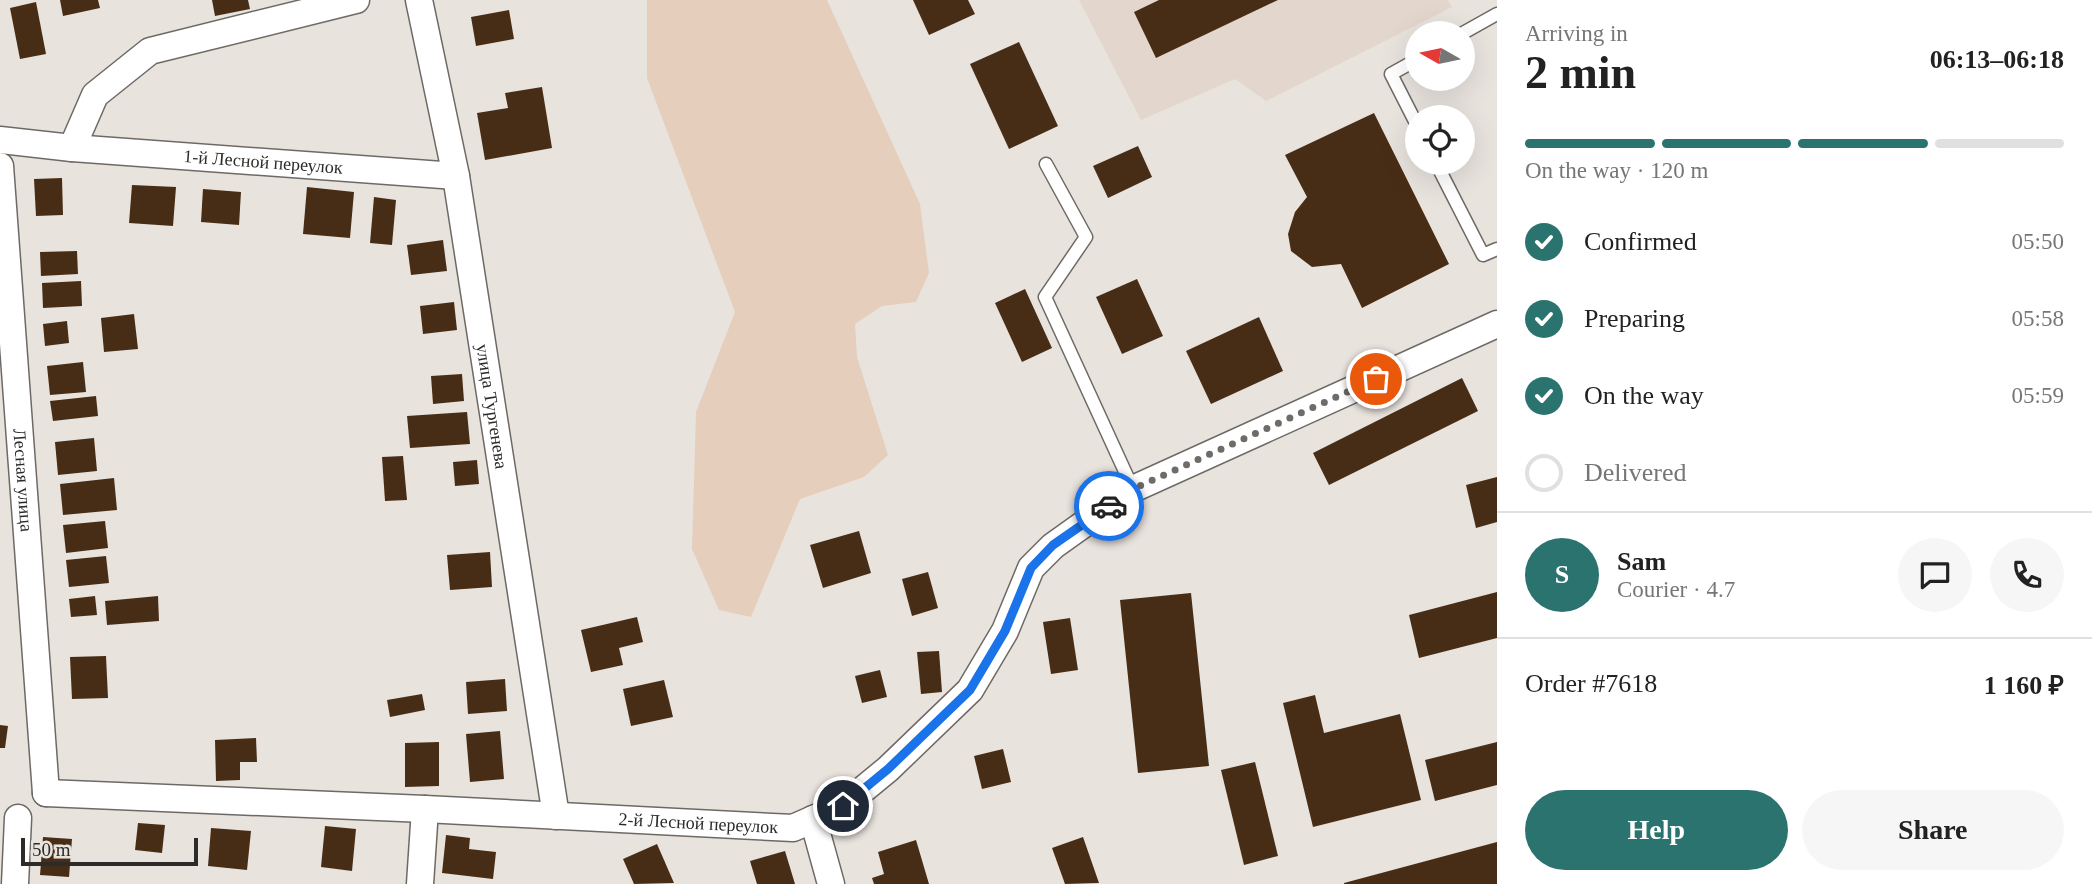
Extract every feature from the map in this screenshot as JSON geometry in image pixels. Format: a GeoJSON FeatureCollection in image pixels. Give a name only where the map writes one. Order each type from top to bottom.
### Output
{"type":"FeatureCollection","features":[{"type":"Feature","properties":{"kind":"street"},"geometry":{"type":"LineString","coordinates":[[72,148],[95,94],[150,51],[356,0]]}},
{"type":"Feature","properties":{"kind":"street","name":"улица Тургенева"},"geometry":{"type":"LineString","coordinates":[[419,0],[456,176],[556,816]]}},
{"type":"Feature","properties":{"kind":"street","name":"1-й Лесной переулок"},"geometry":{"type":"LineString","coordinates":[[0,140],[72,148],[456,176]]}},
{"type":"Feature","properties":{"kind":"street","name":"Лесная улица"},"geometry":{"type":"LineString","coordinates":[[0,166],[46,793]]}},
{"type":"Feature","properties":{"kind":"street","name":"2-й Лесной переулок"},"geometry":{"type":"LineString","coordinates":[[46,793],[793,828],[843,806],[888,769],[970,690],[1005,631],[1031,568],[1053,545],[1133,489],[1497,324]]}},
{"type":"Feature","properties":{"kind":"street"},"geometry":{"type":"LineString","coordinates":[[15,884],[9,819],[46,793]]}},
{"type":"Feature","properties":{"kind":"street"},"geometry":{"type":"LineString","coordinates":[[420,884],[425,809]]}},
{"type":"Feature","properties":{"kind":"street"},"geometry":{"type":"LineString","coordinates":[[813,819],[831,884]]}},
{"type":"Feature","properties":{"kind":"lane"},"geometry":{"type":"LineString","coordinates":[[1475,26],[1497,14]]}},
{"type":"Feature","properties":{"kind":"lane"},"geometry":{"type":"LineString","coordinates":[[1405,66],[1391,74],[1407,105]]}},
{"type":"Feature","properties":{"kind":"lane"},"geometry":{"type":"LineString","coordinates":[[1046,164],[1086,237],[1045,297],[1133,489]]}},
{"type":"Feature","properties":{"kind":"lane"},"geometry":{"type":"LineString","coordinates":[[1442,175],[1483,255],[1497,249]]}},
{"type":"Feature","properties":{"kind":"shaded area"},"geometry":{"type":"Polygon","coordinates":[[[647,0],[827,0],[920,204],[929,273],[916,302],[882,306],[855,324],[857,357],[888,455],[864,477],[800,499],[751,617],[719,610],[692,549],[696,412],[735,312],[647,78],[647,0]]]}},
{"type":"Feature","properties":{"kind":"shaded area"},"geometry":{"type":"Polygon","coordinates":[[[1079,0],[1448,0],[1452,7],[1424,21],[1405,21],[1405,31],[1266,101],[1235,79],[1141,120],[1079,0]]]}},
{"type":"Feature","properties":{"kind":"building"},"geometry":{"type":"Polygon","coordinates":[[[60,0],[98,0],[100,8],[63,16],[60,0]]]}},
{"type":"Feature","properties":{"kind":"building"},"geometry":{"type":"Polygon","coordinates":[[[212,0],[248,0],[250,9],[215,16],[212,0]]]}},
{"type":"Feature","properties":{"kind":"building"},"geometry":{"type":"Polygon","coordinates":[[[913,0],[968,0],[975,14],[929,35],[913,0]]]}},
{"type":"Feature","properties":{"kind":"building"},"geometry":{"type":"Polygon","coordinates":[[[1159,0],[1278,0],[1156,58],[1134,12],[1159,0]]]}},
{"type":"Feature","properties":{"kind":"building"},"geometry":{"type":"Polygon","coordinates":[[[36,2],[46,54],[20,59],[10,8],[36,2]]]}},
{"type":"Feature","properties":{"kind":"building"},"geometry":{"type":"Polygon","coordinates":[[[509,10],[514,39],[476,46],[471,17],[509,10]]]}},
{"type":"Feature","properties":{"kind":"building"},"geometry":{"type":"Polygon","coordinates":[[[1019,42],[1058,126],[1009,149],[970,64],[1019,42]]]}},
{"type":"Feature","properties":{"kind":"building"},"geometry":{"type":"Polygon","coordinates":[[[542,87],[552,148],[485,160],[477,113],[508,108],[505,93],[542,87]]]}},
{"type":"Feature","properties":{"kind":"building"},"geometry":{"type":"Polygon","coordinates":[[[1374,113],[1449,264],[1362,308],[1341,264],[1312,267],[1291,251],[1288,234],[1295,212],[1307,197],[1285,155],[1374,113]]]}},
{"type":"Feature","properties":{"kind":"building"},"geometry":{"type":"Polygon","coordinates":[[[1138,146],[1152,177],[1108,198],[1093,166],[1138,146]]]}},
{"type":"Feature","properties":{"kind":"building"},"geometry":{"type":"Polygon","coordinates":[[[62,178],[63,215],[36,216],[34,179],[62,178]]]}},
{"type":"Feature","properties":{"kind":"building"},"geometry":{"type":"Polygon","coordinates":[[[132,185],[176,187],[173,226],[129,223],[132,185]]]}},
{"type":"Feature","properties":{"kind":"building"},"geometry":{"type":"Polygon","coordinates":[[[307,187],[354,192],[350,238],[303,234],[307,187]]]}},
{"type":"Feature","properties":{"kind":"building"},"geometry":{"type":"Polygon","coordinates":[[[203,189],[241,192],[239,225],[201,222],[203,189]]]}},
{"type":"Feature","properties":{"kind":"building"},"geometry":{"type":"Polygon","coordinates":[[[374,197],[396,200],[392,245],[370,243],[374,197]]]}},
{"type":"Feature","properties":{"kind":"building"},"geometry":{"type":"Polygon","coordinates":[[[443,240],[447,271],[411,275],[407,245],[443,240]]]}},
{"type":"Feature","properties":{"kind":"building"},"geometry":{"type":"Polygon","coordinates":[[[77,251],[78,274],[41,276],[40,252],[77,251]]]}},
{"type":"Feature","properties":{"kind":"building"},"geometry":{"type":"Polygon","coordinates":[[[1137,279],[1163,336],[1122,354],[1096,297],[1137,279]]]}},
{"type":"Feature","properties":{"kind":"building"},"geometry":{"type":"Polygon","coordinates":[[[81,281],[82,306],[43,308],[42,283],[81,281]]]}},
{"type":"Feature","properties":{"kind":"building"},"geometry":{"type":"Polygon","coordinates":[[[1025,289],[1052,348],[1022,362],[995,303],[1025,289]]]}},
{"type":"Feature","properties":{"kind":"building"},"geometry":{"type":"Polygon","coordinates":[[[454,302],[457,330],[423,334],[420,306],[454,302]]]}},
{"type":"Feature","properties":{"kind":"building"},"geometry":{"type":"Polygon","coordinates":[[[134,314],[138,349],[104,352],[101,318],[134,314]]]}},
{"type":"Feature","properties":{"kind":"building"},"geometry":{"type":"Polygon","coordinates":[[[1259,317],[1283,371],[1211,404],[1186,351],[1259,317]]]}},
{"type":"Feature","properties":{"kind":"building"},"geometry":{"type":"Polygon","coordinates":[[[67,321],[69,343],[45,346],[43,324],[67,321]]]}},
{"type":"Feature","properties":{"kind":"building"},"geometry":{"type":"Polygon","coordinates":[[[83,362],[86,392],[50,395],[47,366],[83,362]]]}},
{"type":"Feature","properties":{"kind":"building"},"geometry":{"type":"Polygon","coordinates":[[[462,374],[464,401],[433,404],[431,376],[462,374]]]}},
{"type":"Feature","properties":{"kind":"building"},"geometry":{"type":"Polygon","coordinates":[[[1462,378],[1478,411],[1329,485],[1313,453],[1462,378]]]}},
{"type":"Feature","properties":{"kind":"building"},"geometry":{"type":"Polygon","coordinates":[[[96,396],[98,416],[53,421],[50,401],[96,396]]]}},
{"type":"Feature","properties":{"kind":"building"},"geometry":{"type":"Polygon","coordinates":[[[467,412],[470,444],[410,448],[407,416],[467,412]]]}},
{"type":"Feature","properties":{"kind":"building"},"geometry":{"type":"Polygon","coordinates":[[[94,438],[97,471],[58,475],[55,442],[94,438]]]}},
{"type":"Feature","properties":{"kind":"building"},"geometry":{"type":"Polygon","coordinates":[[[403,456],[407,500],[385,501],[382,457],[403,456]]]}},
{"type":"Feature","properties":{"kind":"building"},"geometry":{"type":"Polygon","coordinates":[[[477,460],[479,484],[455,486],[453,462],[477,460]]]}},
{"type":"Feature","properties":{"kind":"building"},"geometry":{"type":"Polygon","coordinates":[[[1497,477],[1497,522],[1476,528],[1466,485],[1497,477]]]}},
{"type":"Feature","properties":{"kind":"building"},"geometry":{"type":"Polygon","coordinates":[[[114,478],[117,510],[63,515],[60,484],[114,478]]]}},
{"type":"Feature","properties":{"kind":"building"},"geometry":{"type":"Polygon","coordinates":[[[105,521],[108,548],[66,553],[63,525],[105,521]]]}},
{"type":"Feature","properties":{"kind":"building"},"geometry":{"type":"Polygon","coordinates":[[[859,531],[871,573],[823,588],[810,545],[859,531]]]}},
{"type":"Feature","properties":{"kind":"building"},"geometry":{"type":"Polygon","coordinates":[[[490,552],[492,587],[450,590],[447,555],[490,552]]]}},
{"type":"Feature","properties":{"kind":"building"},"geometry":{"type":"Polygon","coordinates":[[[106,556],[109,583],[69,587],[66,560],[106,556]]]}},
{"type":"Feature","properties":{"kind":"building"},"geometry":{"type":"Polygon","coordinates":[[[928,572],[938,608],[912,616],[902,579],[928,572]]]}},
{"type":"Feature","properties":{"kind":"building"},"geometry":{"type":"Polygon","coordinates":[[[1497,592],[1497,638],[1419,658],[1409,615],[1497,592]]]}},
{"type":"Feature","properties":{"kind":"building"},"geometry":{"type":"Polygon","coordinates":[[[1191,593],[1209,766],[1138,773],[1120,600],[1191,593]]]}},
{"type":"Feature","properties":{"kind":"building"},"geometry":{"type":"Polygon","coordinates":[[[95,596],[97,615],[71,617],[69,599],[95,596]]]}},
{"type":"Feature","properties":{"kind":"building"},"geometry":{"type":"Polygon","coordinates":[[[158,596],[159,621],[107,625],[105,601],[158,596]]]}},
{"type":"Feature","properties":{"kind":"building"},"geometry":{"type":"Polygon","coordinates":[[[637,617],[643,642],[619,648],[623,665],[591,672],[581,630],[637,617]]]}},
{"type":"Feature","properties":{"kind":"building"},"geometry":{"type":"Polygon","coordinates":[[[1070,618],[1078,670],[1051,674],[1043,622],[1070,618]]]}},
{"type":"Feature","properties":{"kind":"building"},"geometry":{"type":"Polygon","coordinates":[[[939,651],[942,692],[921,694],[917,652],[939,651]]]}},
{"type":"Feature","properties":{"kind":"building"},"geometry":{"type":"Polygon","coordinates":[[[106,656],[108,698],[72,699],[70,657],[106,656]]]}},
{"type":"Feature","properties":{"kind":"building"},"geometry":{"type":"Polygon","coordinates":[[[880,670],[887,697],[862,703],[855,676],[880,670]]]}},
{"type":"Feature","properties":{"kind":"building"},"geometry":{"type":"Polygon","coordinates":[[[505,679],[507,711],[468,714],[466,682],[505,679]]]}},
{"type":"Feature","properties":{"kind":"building"},"geometry":{"type":"Polygon","coordinates":[[[664,680],[673,717],[631,726],[623,689],[664,680]]]}},
{"type":"Feature","properties":{"kind":"building"},"geometry":{"type":"Polygon","coordinates":[[[422,694],[425,710],[390,717],[387,700],[422,694]]]}},
{"type":"Feature","properties":{"kind":"building"},"geometry":{"type":"Polygon","coordinates":[[[1315,695],[1324,733],[1400,714],[1421,800],[1313,827],[1283,703],[1315,695]]]}},
{"type":"Feature","properties":{"kind":"building"},"geometry":{"type":"Polygon","coordinates":[[[0,725],[8,726],[5,748],[0,748],[0,725]]]}},
{"type":"Feature","properties":{"kind":"building"},"geometry":{"type":"Polygon","coordinates":[[[500,731],[504,779],[470,782],[466,734],[500,731]]]}},
{"type":"Feature","properties":{"kind":"building"},"geometry":{"type":"Polygon","coordinates":[[[256,738],[257,762],[240,762],[240,780],[216,781],[215,740],[256,738]]]}},
{"type":"Feature","properties":{"kind":"building"},"geometry":{"type":"Polygon","coordinates":[[[439,742],[439,786],[405,787],[405,743],[439,742]]]}},
{"type":"Feature","properties":{"kind":"building"},"geometry":{"type":"Polygon","coordinates":[[[1497,742],[1497,785],[1435,801],[1425,760],[1497,742]]]}},
{"type":"Feature","properties":{"kind":"building"},"geometry":{"type":"Polygon","coordinates":[[[1003,749],[1011,782],[982,789],[974,756],[1003,749]]]}},
{"type":"Feature","properties":{"kind":"building"},"geometry":{"type":"Polygon","coordinates":[[[1255,762],[1278,856],[1244,865],[1221,770],[1255,762]]]}},
{"type":"Feature","properties":{"kind":"building"},"geometry":{"type":"Polygon","coordinates":[[[138,823],[165,825],[162,853],[135,850],[138,823]]]}},
{"type":"Feature","properties":{"kind":"building"},"geometry":{"type":"Polygon","coordinates":[[[325,826],[356,829],[352,871],[321,867],[325,826]]]}},
{"type":"Feature","properties":{"kind":"building"},"geometry":{"type":"Polygon","coordinates":[[[211,828],[251,831],[247,870],[208,866],[211,828]]]}},
{"type":"Feature","properties":{"kind":"building"},"geometry":{"type":"Polygon","coordinates":[[[446,835],[470,838],[469,849],[496,852],[493,879],[442,873],[446,835]]]}},
{"type":"Feature","properties":{"kind":"building"},"geometry":{"type":"Polygon","coordinates":[[[43,837],[72,839],[69,877],[40,875],[43,837]]]}},
{"type":"Feature","properties":{"kind":"building"},"geometry":{"type":"Polygon","coordinates":[[[1083,837],[1099,883],[1065,884],[1052,848],[1083,837]]]}},
{"type":"Feature","properties":{"kind":"building"},"geometry":{"type":"Polygon","coordinates":[[[916,840],[929,884],[874,884],[872,878],[884,874],[878,852],[916,840]]]}},
{"type":"Feature","properties":{"kind":"building"},"geometry":{"type":"Polygon","coordinates":[[[1497,842],[1497,884],[1344,884],[1344,883],[1497,842]]]}},
{"type":"Feature","properties":{"kind":"building"},"geometry":{"type":"Polygon","coordinates":[[[657,844],[674,883],[634,884],[623,859],[657,844]]]}},
{"type":"Feature","properties":{"kind":"building"},"geometry":{"type":"Polygon","coordinates":[[[785,851],[795,884],[757,884],[750,861],[785,851]]]}},
{"type":"Feature","properties":{"kind":"way so far"},"geometry":{"type":"LineString","coordinates":[[1109,506],[1133,489],[1376,379]]}},
{"type":"Feature","properties":{"kind":"route"},"geometry":{"type":"LineString","coordinates":[[843,806],[888,769],[970,690],[1005,631],[1031,568],[1053,545],[1109,506]]}}]}
